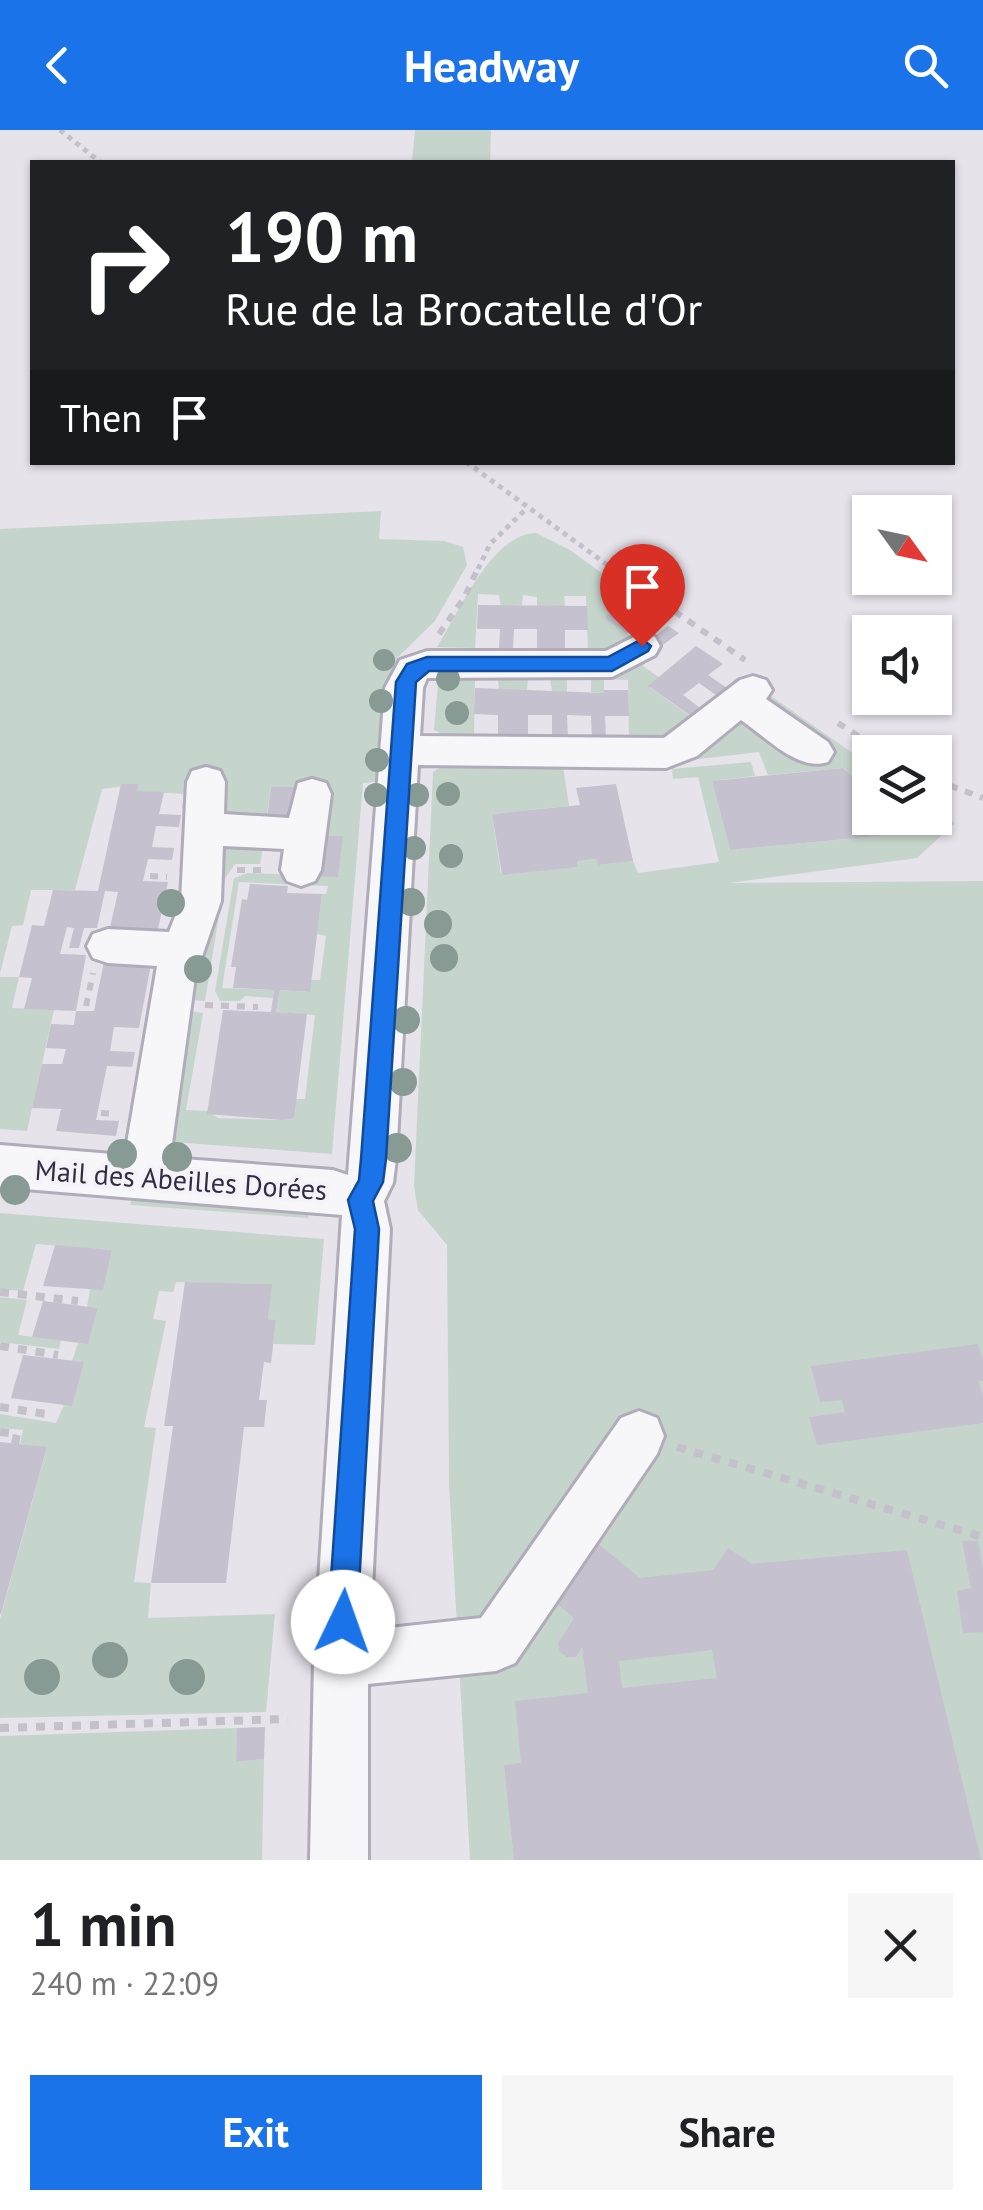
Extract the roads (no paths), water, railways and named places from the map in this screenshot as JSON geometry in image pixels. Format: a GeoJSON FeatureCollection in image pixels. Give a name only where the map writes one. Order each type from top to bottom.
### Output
{"type":"FeatureCollection","features":[{"type":"Feature","properties":{"kind":"street"},"geometry":{"type":"LineString","coordinates":[[339,1860],[340,1660],[367,1229],[360,1200],[370,1182],[374,1159],[404,688],[425,654],[427,664],[612,664],[642,646]]}},
{"type":"Feature","properties":{"kind":"street"},"geometry":{"type":"LineString","coordinates":[[400,750],[666,753],[678,750],[749,685],[824,736]]}},
{"type":"Feature","properties":{"kind":"street"},"geometry":{"type":"LineString","coordinates":[[144,1176],[194,1011],[184,950],[201,900],[206,782]]}},
{"type":"Feature","properties":{"kind":"street"},"geometry":{"type":"LineString","coordinates":[[204,829],[304,852],[312,794]]}},
{"type":"Feature","properties":{"kind":"street"},"geometry":{"type":"LineString","coordinates":[[108,946],[184,950]]}},
{"type":"Feature","properties":{"kind":"street","name":"Mail des Abeilles Dorées"},"geometry":{"type":"LineString","coordinates":[[0,1166],[333,1191],[360,1200]]}},
{"type":"Feature","properties":{"kind":"street"},"geometry":{"type":"LineString","coordinates":[[340,1660],[496,1644],[639,1436]]}}]}
